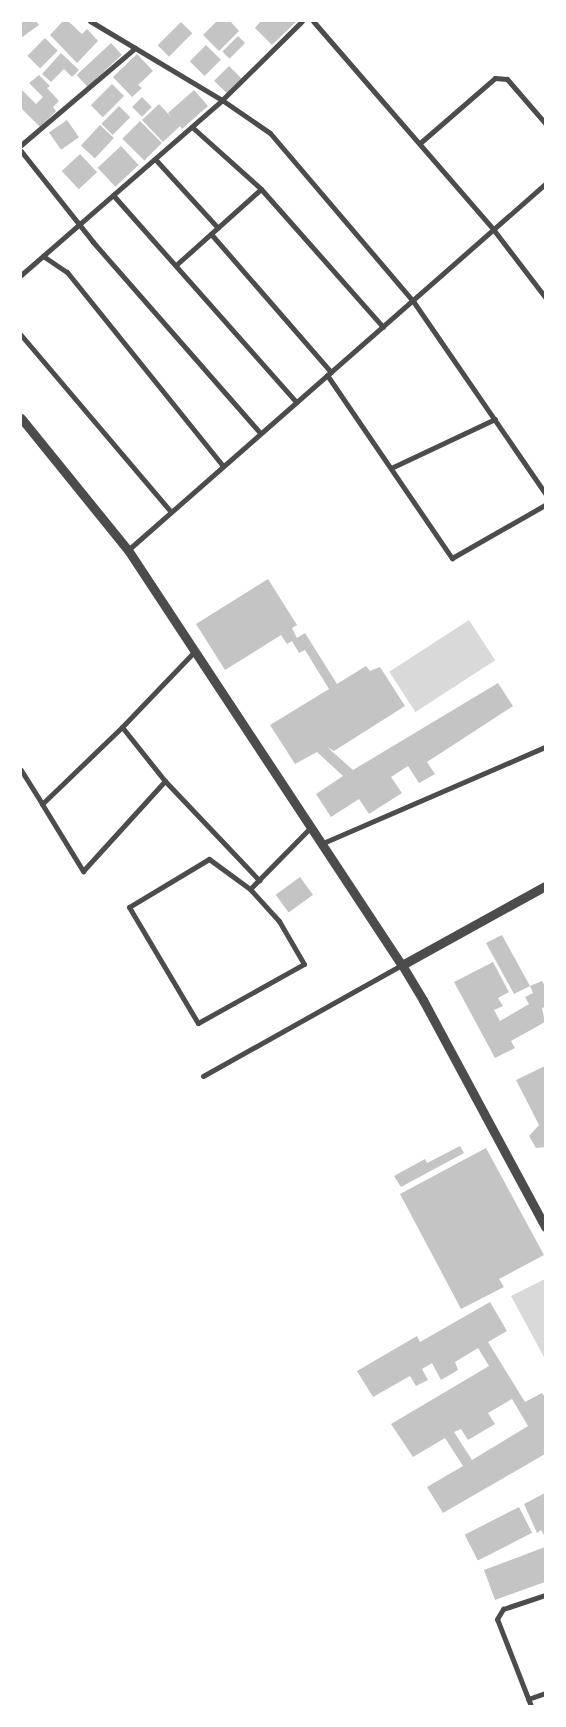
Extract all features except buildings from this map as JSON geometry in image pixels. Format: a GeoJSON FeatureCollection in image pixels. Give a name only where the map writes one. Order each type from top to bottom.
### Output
{"type":"FeatureCollection","features":[{"type":"Feature","properties":{"kind":"street"},"geometry":{"type":"LineString","coordinates":[[90,21],[222,100],[270,133],[413,301],[545,493]]}},
{"type":"Feature","properties":{"kind":"street"},"geometry":{"type":"LineString","coordinates":[[21,275],[222,100],[302,21]]}},
{"type":"Feature","properties":{"kind":"street"},"geometry":{"type":"LineString","coordinates":[[314,21],[493,229],[545,297]]}},
{"type":"Feature","properties":{"kind":"street"},"geometry":{"type":"LineString","coordinates":[[21,145],[134,48]]}},
{"type":"Feature","properties":{"kind":"street"},"geometry":{"type":"LineString","coordinates":[[420,143],[495,78],[507,79],[545,123]]}},
{"type":"Feature","properties":{"kind":"street"},"geometry":{"type":"LineString","coordinates":[[192,126],[261,189],[383,327]]}},
{"type":"Feature","properties":{"kind":"street"},"geometry":{"type":"LineString","coordinates":[[21,151],[80,225],[260,433]]}},
{"type":"Feature","properties":{"kind":"street"},"geometry":{"type":"LineString","coordinates":[[155,158],[218,228]]}},
{"type":"Feature","properties":{"kind":"street"},"geometry":{"type":"LineString","coordinates":[[128,550],[545,184]]}},
{"type":"Feature","properties":{"kind":"street"},"geometry":{"type":"LineString","coordinates":[[176,265],[261,189]]}},
{"type":"Feature","properties":{"kind":"street"},"geometry":{"type":"LineString","coordinates":[[113,196],[296,402]]}},
{"type":"Feature","properties":{"kind":"street"},"geometry":{"type":"LineString","coordinates":[[211,234],[329,373],[390,468],[452,558],[545,505]]}},
{"type":"Feature","properties":{"kind":"street"},"geometry":{"type":"LineString","coordinates":[[43,256],[68,272],[223,466]]}},
{"type":"Feature","properties":{"kind":"street"},"geometry":{"type":"LineString","coordinates":[[21,335],[171,512]]}},
{"type":"Feature","properties":{"kind":"street"},"geometry":{"type":"LineString","coordinates":[[21,418],[128,550],[312,826],[423,1000],[545,1227]]}},
{"type":"Feature","properties":{"kind":"street"},"geometry":{"type":"LineString","coordinates":[[390,468],[495,419]]}},
{"type":"Feature","properties":{"kind":"street"},"geometry":{"type":"LineString","coordinates":[[42,804],[122,727],[195,651]]}},
{"type":"Feature","properties":{"kind":"street"},"geometry":{"type":"LineString","coordinates":[[122,727],[165,780],[259,880]]}},
{"type":"Feature","properties":{"kind":"street"},"geometry":{"type":"LineString","coordinates":[[323,843],[545,747]]}},
{"type":"Feature","properties":{"kind":"street"},"geometry":{"type":"LineString","coordinates":[[21,770],[83,871],[165,780]]}},
{"type":"Feature","properties":{"kind":"street"},"geometry":{"type":"LineString","coordinates":[[250,889],[312,826]]}},
{"type":"Feature","properties":{"kind":"street"},"geometry":{"type":"LineString","coordinates":[[209,859],[250,889],[279,921],[304,964],[198,1023],[129,907],[209,859]]}},
{"type":"Feature","properties":{"kind":"street"},"geometry":{"type":"LineString","coordinates":[[203,1076],[545,886]]}},
{"type":"Feature","properties":{"kind":"street"},"geometry":{"type":"LineString","coordinates":[[531,1706],[497,1620],[503,1609],[545,1595]]}},
{"type":"Feature","properties":{"kind":"street"},"geometry":{"type":"LineString","coordinates":[[528,1699],[545,1693]]}},
{"type":"Feature","properties":{"kind":"shaded area"},"geometry":{"type":"Polygon","coordinates":[[[469,620],[495,660],[415,712],[389,672],[469,620]]]}},
{"type":"Feature","properties":{"kind":"shaded area"},"geometry":{"type":"Polygon","coordinates":[[[545,1279],[545,1359],[511,1296],[545,1279]]]}}]}
